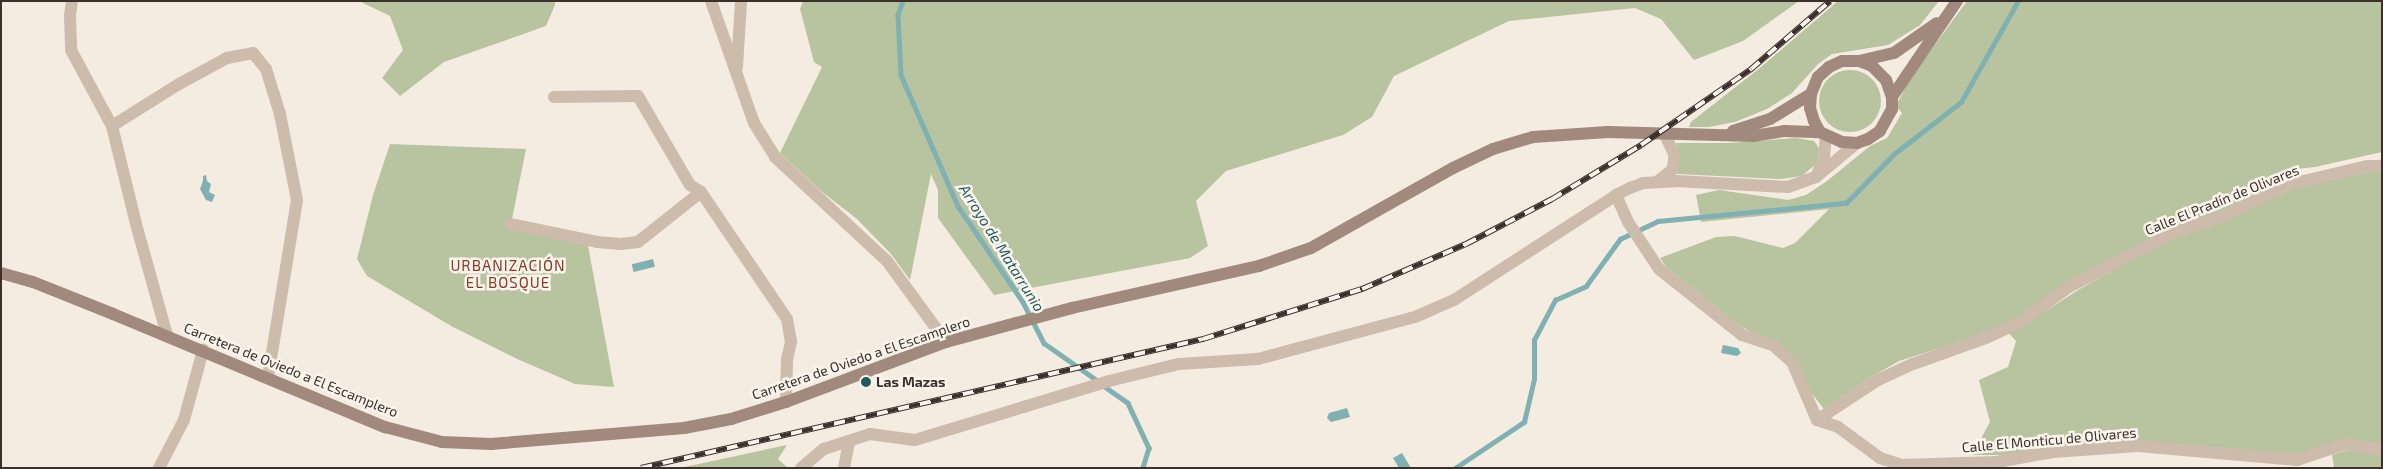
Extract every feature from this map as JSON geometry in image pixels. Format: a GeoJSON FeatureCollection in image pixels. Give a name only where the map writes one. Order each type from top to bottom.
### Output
{"type":"FeatureCollection","features":[{"type":"Feature","properties":{"kind":"street"},"geometry":{"type":"LineString","coordinates":[[72,1],[70,16],[71,50],[112,126],[136,224],[167,336]]}},
{"type":"Feature","properties":{"kind":"street"},"geometry":{"type":"LineString","coordinates":[[711,1],[754,123],[775,157],[887,261],[946,342]]}},
{"type":"Feature","properties":{"kind":"street"},"geometry":{"type":"LineString","coordinates":[[736,75],[741,1]]}},
{"type":"Feature","properties":{"kind":"street"},"geometry":{"type":"LineString","coordinates":[[1892,97],[1957,1]]}},
{"type":"Feature","properties":{"kind":"street"},"geometry":{"type":"LineString","coordinates":[[1816,177],[1824,158],[1823,134],[1814,121],[1810,108],[1811,94],[1818,77],[1828,67],[1842,61],[1859,61],[1894,53],[1925,34],[1948,14]]}},
{"type":"Feature","properties":{"kind":"street"},"geometry":{"type":"LineString","coordinates":[[112,126],[179,84],[227,58],[253,53],[266,69],[280,114],[297,200],[268,378]]}},
{"type":"Feature","properties":{"kind":"street"},"geometry":{"type":"LineString","coordinates":[[1823,134],[1842,142],[1857,142],[1868,139],[1880,131],[1892,109],[1892,97],[1886,80],[1872,66],[1859,61]]}},
{"type":"Feature","properties":{"kind":"street","name":"Carretera de Oviedo a El Escamplero"},"geometry":{"type":"LineString","coordinates":[[1726,134],[1770,119],[1811,94]]}},
{"type":"Feature","properties":{"kind":"street"},"geometry":{"type":"LineString","coordinates":[[554,97],[638,96],[690,186],[701,192],[787,320],[791,342],[787,360],[786,402]]}},
{"type":"Feature","properties":{"kind":"street","name":"Carretera de Oviedo a El Escamplero"},"geometry":{"type":"LineString","coordinates":[[1,273],[33,282],[203,350],[385,427],[442,442],[491,444],[684,428],[731,419],[786,402],[946,342],[1040,315],[1259,266],[1311,248],[1352,227],[1453,168],[1493,149],[1533,137],[1570,134],[1664,133],[1753,136],[1784,131],[1823,134]]}},
{"type":"Feature","properties":{"kind":"street"},"geometry":{"type":"LineString","coordinates":[[1657,182],[1672,170],[1674,161],[1674,154],[1664,133]]}},
{"type":"Feature","properties":{"kind":"street"},"geometry":{"type":"LineString","coordinates":[[801,468],[824,450],[870,434],[915,440],[1109,381],[1179,364],[1258,359],[1415,317],[1454,300],[1616,194],[1643,183],[1788,187],[1816,177],[1857,142]]}},
{"type":"Feature","properties":{"kind":"street","name":"Calle El Pradín de Olivares"},"geometry":{"type":"LineString","coordinates":[[1817,420],[1878,380],[1904,368],[1986,338],[2022,321],[2069,287],[2173,233],[2226,215],[2291,184],[2368,166],[2382,166]]}},
{"type":"Feature","properties":{"kind":"street"},"geometry":{"type":"LineString","coordinates":[[511,224],[597,242],[620,244],[638,242],[701,192]]}},
{"type":"Feature","properties":{"kind":"street"},"geometry":{"type":"LineString","coordinates":[[1616,194],[1628,222],[1659,269],[1742,335],[1773,345],[1792,362],[1817,420]]}},
{"type":"Feature","properties":{"kind":"street"},"geometry":{"type":"LineString","coordinates":[[160,468],[184,420],[203,350]]}},
{"type":"Feature","properties":{"kind":"street","name":"Calle El Monticu de Olivares"},"geometry":{"type":"LineString","coordinates":[[1817,420],[1838,427],[1880,458],[1900,465],[1997,462],[2053,452],[2138,446],[2297,460],[2345,444],[2382,450]]}},
{"type":"Feature","properties":{"kind":"street"},"geometry":{"type":"LineString","coordinates":[[844,468],[848,443]]}},
{"type":"Feature","properties":{"kind":"green space"},"geometry":{"type":"Polygon","coordinates":[[[359,1],[555,1],[555,5],[546,26],[444,62],[400,96],[382,78],[403,50],[390,16],[359,1]]]}},
{"type":"Feature","properties":{"kind":"green space"},"geometry":{"type":"Polygon","coordinates":[[[803,1],[1799,1],[1743,41],[1694,60],[1661,19],[1635,8],[1509,21],[1394,76],[1372,117],[1343,135],[1226,171],[1196,201],[1208,246],[1190,258],[994,295],[938,218],[938,190],[931,174],[910,280],[891,254],[857,219],[821,191],[780,153],[822,67],[814,62],[800,9],[803,1]]]}},
{"type":"Feature","properties":{"kind":"green space"},"geometry":{"type":"Polygon","coordinates":[[[1838,1],[1939,1],[1920,25],[1888,45],[1832,54],[1818,64],[1792,93],[1767,109],[1735,122],[1709,127],[1689,127],[1691,122],[1761,67],[1838,1]]]}},
{"type":"Feature","properties":{"kind":"green space"},"geometry":{"type":"Polygon","coordinates":[[[1967,1],[2382,1],[2382,152],[2315,167],[2287,170],[2283,180],[2223,212],[2178,226],[2085,272],[2013,321],[1985,334],[1899,361],[1824,409],[1809,390],[1803,373],[1666,267],[1660,258],[1716,237],[1735,236],[1783,248],[1795,243],[1829,209],[1701,222],[1696,195],[1719,190],[1788,200],[1806,195],[1827,181],[1870,146],[1887,138],[1902,113],[1896,106],[1909,80],[1967,1]]]}},
{"type":"Feature","properties":{"kind":"green space"},"geometry":{"type":"Polygon","coordinates":[[[1844,70],[1856,70],[1872,79],[1879,89],[1881,101],[1879,113],[1872,123],[1856,132],[1844,132],[1833,127],[1824,118],[1819,107],[1819,95],[1824,84],[1833,75],[1844,70]]]}},
{"type":"Feature","properties":{"kind":"green space"},"geometry":{"type":"Polygon","coordinates":[[[1796,138],[1814,141],[1819,148],[1817,163],[1802,176],[1781,179],[1677,174],[1680,156],[1676,143],[1730,143],[1796,138]]]}},
{"type":"Feature","properties":{"kind":"green space"},"geometry":{"type":"Polygon","coordinates":[[[390,144],[526,149],[511,224],[587,240],[614,387],[575,384],[515,358],[453,327],[367,276],[357,259],[373,195],[390,144]]]}},
{"type":"Feature","properties":{"kind":"green space"},"geometry":{"type":"Polygon","coordinates":[[[2382,169],[2382,445],[2295,454],[2139,441],[2003,455],[1972,455],[1990,422],[1979,380],[2008,367],[2016,341],[2008,332],[2026,324],[2078,290],[2153,248],[2290,189],[2382,169]]]}},
{"type":"Feature","properties":{"kind":"green space"},"geometry":{"type":"Polygon","coordinates":[[[787,445],[778,459],[788,468],[680,468],[787,445]]]}},
{"type":"Feature","properties":{"kind":"green space"},"geometry":{"type":"Polygon","coordinates":[[[2347,450],[2382,455],[2382,468],[2334,468],[2332,455],[2347,450]]]}},
{"type":"Feature","properties":{"kind":"water"},"geometry":{"type":"Polygon","coordinates":[[[206,175],[207,181],[211,184],[209,192],[215,195],[212,202],[206,200],[200,189],[203,176],[206,175]]]}},
{"type":"Feature","properties":{"kind":"water"},"geometry":{"type":"Polygon","coordinates":[[[653,259],[655,267],[634,272],[632,264],[653,259]]]}},
{"type":"Feature","properties":{"kind":"water"},"geometry":{"type":"Polygon","coordinates":[[[1723,345],[1738,348],[1741,353],[1737,356],[1721,353],[1723,345]]]}},
{"type":"Feature","properties":{"kind":"water"},"geometry":{"type":"Polygon","coordinates":[[[1347,408],[1350,417],[1331,422],[1327,418],[1329,413],[1347,408]]]}},
{"type":"Feature","properties":{"kind":"water"},"geometry":{"type":"Polygon","coordinates":[[[1402,453],[1411,468],[1399,468],[1393,458],[1402,453]]]}},
{"type":"Feature","properties":{"kind":"waterway","name":"Arroyo de Matarrunio"},"geometry":{"type":"LineString","coordinates":[[903,1],[898,15],[901,75],[958,206],[1023,302],[1044,343],[1098,381]]}},
{"type":"Feature","properties":{"kind":"waterway"},"geometry":{"type":"LineString","coordinates":[[1455,468],[1524,422],[1534,379],[1534,340],[1555,300],[1586,286],[1620,239],[1658,221],[1846,203],[1894,154],[1961,102],[2018,1]]}},
{"type":"Feature","properties":{"kind":"waterway","name":"Arroyo de Matarrunio"},"geometry":{"type":"LineString","coordinates":[[1104,386],[1128,403],[1149,448],[1143,468]]}},
{"type":"Feature","properties":{"kind":"railway"},"geometry":{"type":"LineString","coordinates":[[641,468],[1203,339],[1362,289],[1466,244],[1552,199],[1641,145],[1751,69],[1830,1]]}},
{"type":"Feature","properties":{"kind":"place","name":"Las Mazas"},"geometry":{"type":"Point","coordinates":[866,382]}},
{"type":"Feature","properties":{"kind":"district","name":"URBANIZACIÓN EL BOSQUE"},"geometry":{"type":"Point","coordinates":[508,274]}}]}
